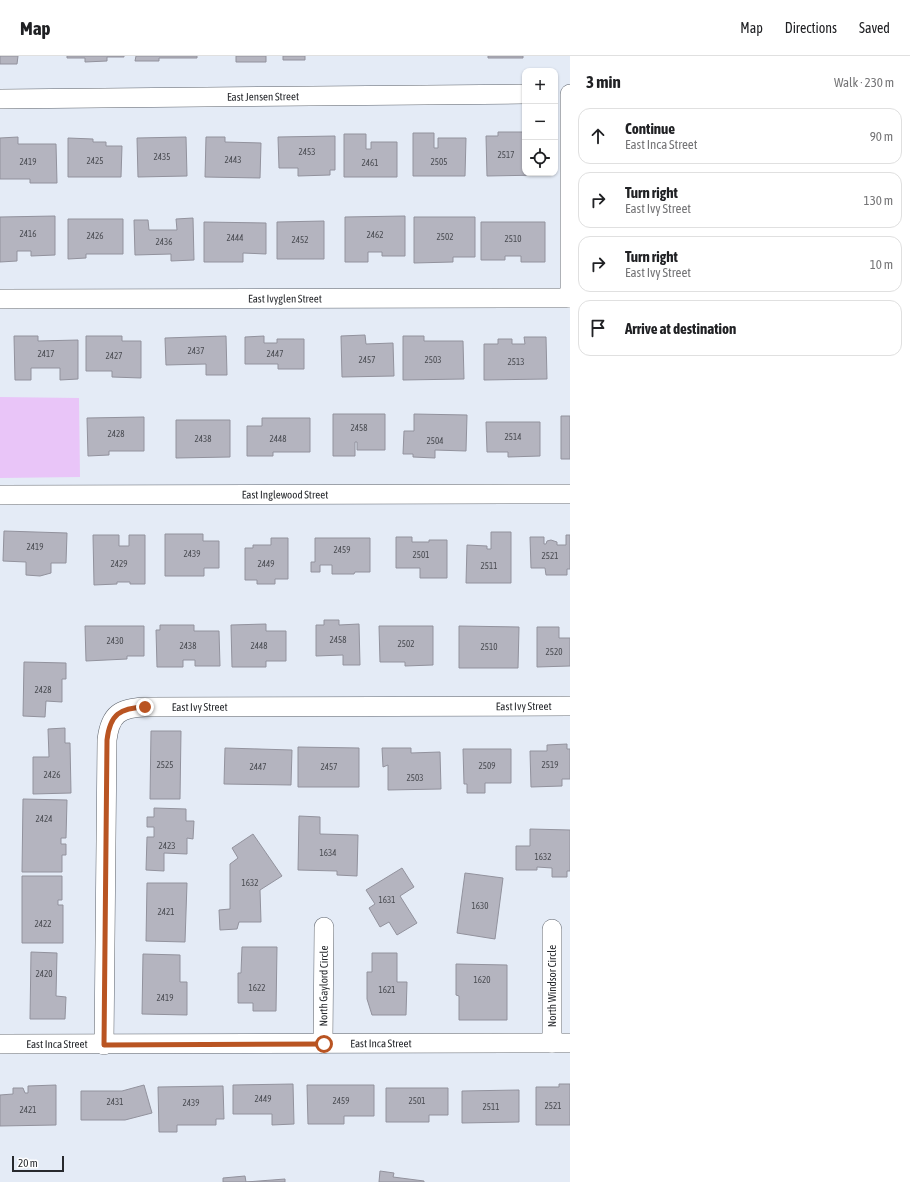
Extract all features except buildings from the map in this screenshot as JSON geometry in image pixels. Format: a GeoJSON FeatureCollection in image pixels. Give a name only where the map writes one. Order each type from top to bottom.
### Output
{"type":"FeatureCollection","features":[{"type":"Feature","properties":{"kind":"street","name":"East Jensen Street"},"geometry":{"type":"LineString","coordinates":[[0,99],[522,94]]}},
{"type":"Feature","properties":{"kind":"street"},"geometry":{"type":"LineString","coordinates":[[558,94],[570,94],[570,298]]}},
{"type":"Feature","properties":{"kind":"street","name":"East Ivyglen Street"},"geometry":{"type":"LineString","coordinates":[[0,299],[570,298]]}},
{"type":"Feature","properties":{"kind":"street","name":"East Inglewood Street"},"geometry":{"type":"LineString","coordinates":[[0,495],[570,494]]}},
{"type":"Feature","properties":{"kind":"street","name":"East Ivy Street"},"geometry":{"type":"LineString","coordinates":[[104,1045],[107,740],[108,730],[117,713],[134,707],[570,706]]}},
{"type":"Feature","properties":{"kind":"street","name":"North Gaylord Circle"},"geometry":{"type":"LineString","coordinates":[[324,928],[324,1044]]}},
{"type":"Feature","properties":{"kind":"street","name":"North Windsor Circle"},"geometry":{"type":"LineString","coordinates":[[552,929],[561,1043]]}},
{"type":"Feature","properties":{"kind":"street","name":"East Inca Street"},"geometry":{"type":"LineString","coordinates":[[0,1044],[561,1043]]}},
{"type":"Feature","properties":{"kind":"shaded area"},"geometry":{"type":"Polygon","coordinates":[[[0,397],[79,398],[80,477],[0,478],[0,397]]]}},
{"type":"Feature","properties":{"kind":"route"},"geometry":{"type":"LineString","coordinates":[[145,707],[134,707],[117,713],[108,730],[104,1045],[324,1044]]}}]}
